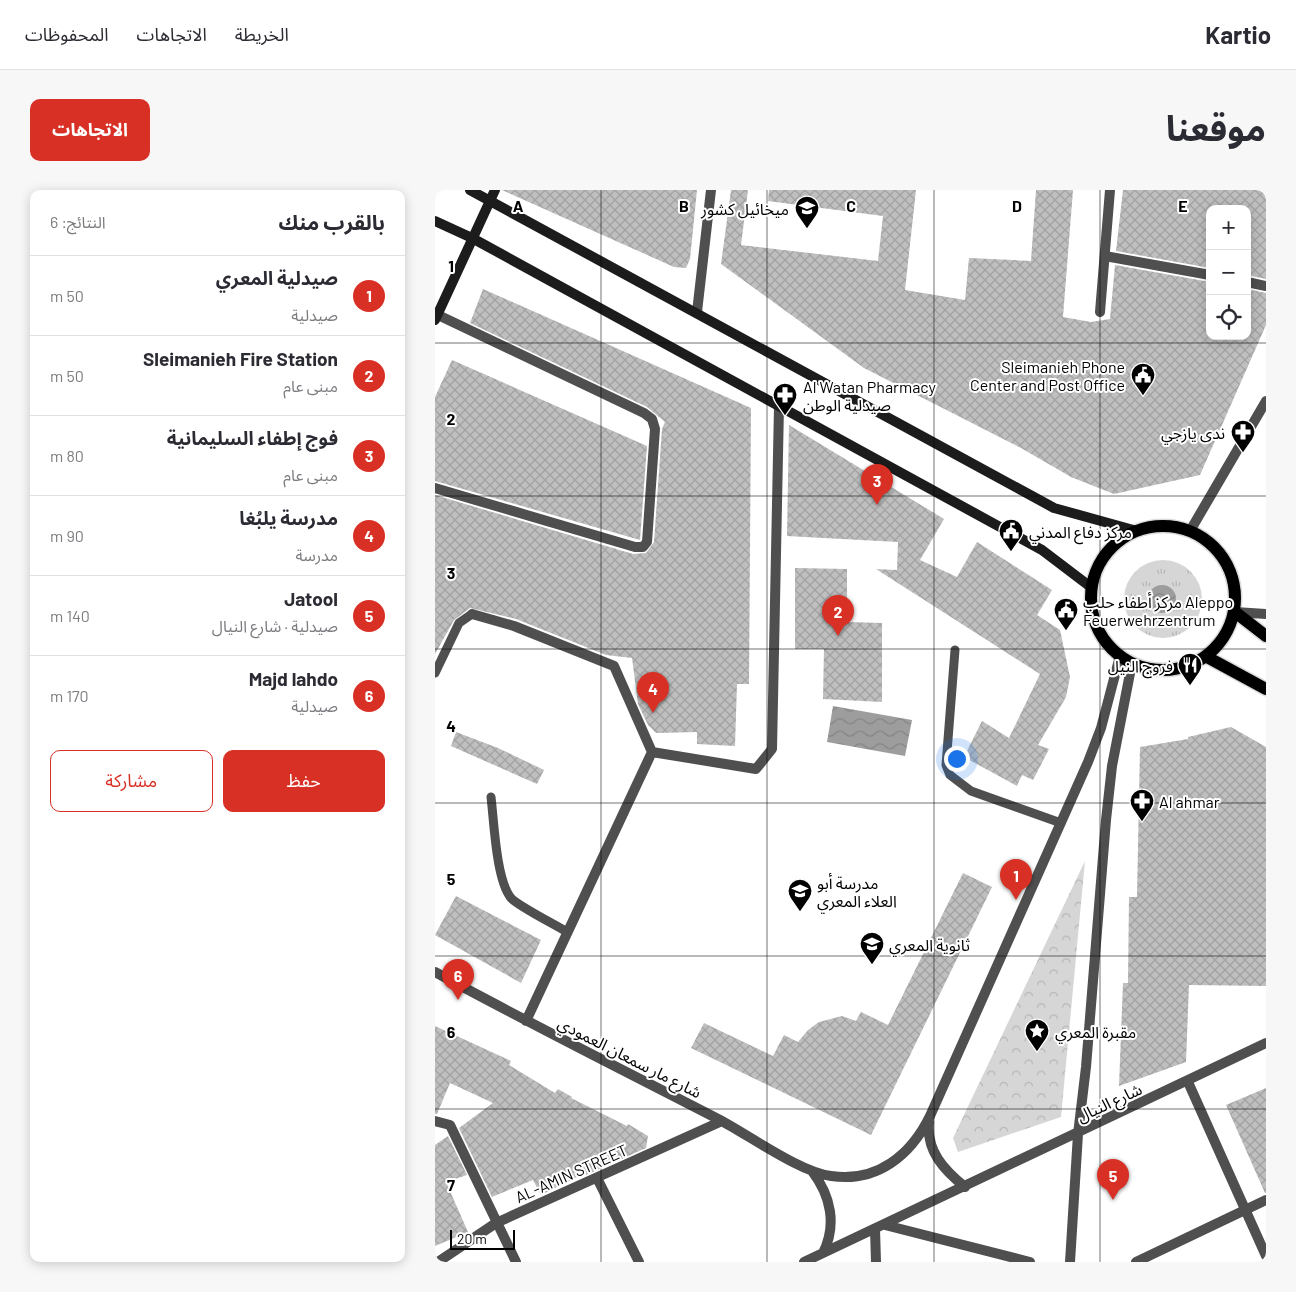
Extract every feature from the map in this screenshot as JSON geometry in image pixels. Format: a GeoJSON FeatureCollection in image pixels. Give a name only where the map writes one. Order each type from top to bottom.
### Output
{"type":"FeatureCollection","features":[{"type":"Feature","properties":{"kind":"main road"},"geometry":{"type":"LineString","coordinates":[[470,190],[493,195],[697,312],[1054,508],[1137,531]]}},
{"type":"Feature","properties":{"kind":"main road"},"geometry":{"type":"LineString","coordinates":[[436,317],[493,195]]}},
{"type":"Feature","properties":{"kind":"main road"},"geometry":{"type":"LineString","coordinates":[[435,221],[472,238],[1042,550],[1092,588]]}},
{"type":"Feature","properties":{"kind":"main road"},"geometry":{"type":"LineString","coordinates":[[1164,526],[1190,531],[1208,540],[1221,554],[1231,571],[1235,612],[1225,637],[1207,657],[1190,666],[1170,670],[1150,669],[1132,663],[1120,656],[1108,645],[1093,618],[1092,588],[1100,564],[1115,544],[1137,531],[1164,526]]}},
{"type":"Feature","properties":{"kind":"main road"},"geometry":{"type":"LineString","coordinates":[[1235,612],[1266,636]]}},
{"type":"Feature","properties":{"kind":"main road"},"geometry":{"type":"LineString","coordinates":[[1207,657],[1266,689]]}},
{"type":"Feature","properties":{"kind":"street"},"geometry":{"type":"LineString","coordinates":[[697,312],[711,190]]}},
{"type":"Feature","properties":{"kind":"street"},"geometry":{"type":"LineString","coordinates":[[1100,312],[1110,190]]}},
{"type":"Feature","properties":{"kind":"street"},"geometry":{"type":"LineString","coordinates":[[1105,256],[1206,274]]}},
{"type":"Feature","properties":{"kind":"street"},"geometry":{"type":"LineString","coordinates":[[1251,283],[1266,286]]}},
{"type":"Feature","properties":{"kind":"street"},"geometry":{"type":"LineString","coordinates":[[435,488],[635,547],[643,547],[647,542],[655,429],[652,419],[644,413],[436,317]]}},
{"type":"Feature","properties":{"kind":"street"},"geometry":{"type":"LineString","coordinates":[[1190,531],[1266,401]]}},
{"type":"Feature","properties":{"kind":"street"},"geometry":{"type":"LineString","coordinates":[[651,752],[756,769],[772,749],[779,406]]}},
{"type":"Feature","properties":{"kind":"street"},"geometry":{"type":"LineString","coordinates":[[1235,612],[1266,614]]}},
{"type":"Feature","properties":{"kind":"street"},"geometry":{"type":"LineString","coordinates":[[472,614],[515,626],[614,666],[651,752],[526,1021]]}},
{"type":"Feature","properties":{"kind":"street"},"geometry":{"type":"LineString","coordinates":[[812,1171],[832,1176],[853,1177],[873,1173],[908,1151],[921,1135],[1061,823],[1101,728],[1120,656]]}},
{"type":"Feature","properties":{"kind":"street"},"geometry":{"type":"LineString","coordinates":[[1070,1262],[1078,1134],[1086,1067],[1112,766],[1132,663]]}},
{"type":"Feature","properties":{"kind":"street","name":"شارع مار سمعان العمودي"},"geometry":{"type":"LineString","coordinates":[[435,972],[526,1021],[722,1121],[812,1171]]}},
{"type":"Feature","properties":{"kind":"street","name":"شارع النيال"},"geometry":{"type":"LineString","coordinates":[[804,1262],[1188,1082],[1266,1043]]}},
{"type":"Feature","properties":{"kind":"street"},"geometry":{"type":"LineString","coordinates":[[1188,1082],[1266,1256]]}},
{"type":"Feature","properties":{"kind":"street"},"geometry":{"type":"LineString","coordinates":[[930,1116],[929,1130],[935,1155],[942,1167],[965,1187]]}},
{"type":"Feature","properties":{"kind":"street"},"geometry":{"type":"LineString","coordinates":[[435,1121],[450,1125],[516,1262]]}},
{"type":"Feature","properties":{"kind":"street","name":"AL-AMIN STREET"},"geometry":{"type":"LineString","coordinates":[[438,1262],[496,1223],[722,1121]]}},
{"type":"Feature","properties":{"kind":"street"},"geometry":{"type":"LineString","coordinates":[[812,1171],[821,1182],[831,1211],[829,1241],[823,1254]]}},
{"type":"Feature","properties":{"kind":"street"},"geometry":{"type":"LineString","coordinates":[[597,1178],[639,1262]]}},
{"type":"Feature","properties":{"kind":"street"},"geometry":{"type":"LineString","coordinates":[[1136,1262],[1266,1200]]}},
{"type":"Feature","properties":{"kind":"street"},"geometry":{"type":"LineString","coordinates":[[885,1224],[1030,1262]]}},
{"type":"Feature","properties":{"kind":"street"},"geometry":{"type":"LineString","coordinates":[[875,1229],[876,1262]]}},
{"type":"Feature","properties":{"kind":"lane"},"geometry":{"type":"LineString","coordinates":[[435,673],[459,623],[472,614]]}},
{"type":"Feature","properties":{"kind":"lane"},"geometry":{"type":"LineString","coordinates":[[955,650],[946,765],[950,775],[971,791],[1061,823]]}},
{"type":"Feature","properties":{"kind":"lane"},"geometry":{"type":"LineString","coordinates":[[491,797],[497,856],[504,882],[511,898],[567,932]]}},
{"type":"Feature","properties":{"kind":"green space"},"geometry":{"type":"Polygon","coordinates":[[[1163,560],[1178,563],[1190,572],[1199,584],[1202,599],[1199,614],[1190,626],[1178,635],[1163,638],[1148,635],[1136,626],[1127,614],[1124,599],[1127,584],[1136,572],[1148,563],[1163,560]]]}},
{"type":"Feature","properties":{"kind":"green space"},"geometry":{"type":"Polygon","coordinates":[[[1085,861],[1061,1117],[958,1152],[953,1138],[1085,861]]]}},
{"type":"Feature","properties":{"kind":"water"},"geometry":{"type":"Polygon","coordinates":[[[1162,585],[1172,589],[1176,599],[1172,609],[1162,613],[1152,609],[1148,599],[1152,589],[1162,585]]]}},
{"type":"Feature","properties":{"kind":"water"},"geometry":{"type":"Polygon","coordinates":[[[833,706],[912,720],[905,756],[827,742],[833,706]]]}},
{"type":"Feature","properties":{"kind":"building"},"geometry":{"type":"Polygon","coordinates":[[[502,190],[697,190],[690,259],[686,268],[674,267],[502,190]]]}},
{"type":"Feature","properties":{"kind":"building"},"geometry":{"type":"Polygon","coordinates":[[[731,190],[748,190],[741,245],[878,261],[883,216],[768,201],[769,190],[916,190],[905,290],[965,300],[969,258],[1031,261],[1036,190],[1073,190],[1063,317],[1091,322],[1110,319],[1115,265],[1206,281],[1206,340],[1251,340],[1251,290],[1266,293],[1266,325],[1200,475],[1114,494],[1071,477],[1021,448],[864,368],[721,264],[731,190]]]}},
{"type":"Feature","properties":{"kind":"building"},"geometry":{"type":"Polygon","coordinates":[[[1123,190],[1266,190],[1266,279],[1251,276],[1251,205],[1206,205],[1206,267],[1116,251],[1123,190]]]}},
{"type":"Feature","properties":{"kind":"building"},"geometry":{"type":"Polygon","coordinates":[[[483,289],[751,408],[749,684],[737,684],[735,746],[697,744],[697,732],[656,733],[648,725],[638,704],[632,658],[606,655],[516,619],[470,608],[454,620],[435,654],[435,495],[633,554],[646,553],[654,542],[662,429],[665,422],[647,407],[470,323],[483,289]]]}},
{"type":"Feature","properties":{"kind":"building"},"geometry":{"type":"Polygon","coordinates":[[[452,360],[647,446],[640,540],[435,481],[435,397],[452,360]]]}},
{"type":"Feature","properties":{"kind":"building"},"geometry":{"type":"Polygon","coordinates":[[[789,425],[944,519],[920,560],[957,577],[977,542],[1052,590],[1037,615],[1060,630],[1070,677],[1066,697],[1038,745],[1049,749],[1033,780],[1022,775],[1017,786],[964,757],[982,721],[1009,738],[1040,674],[876,569],[897,570],[898,542],[787,536],[789,425]]]}},
{"type":"Feature","properties":{"kind":"building"},"geometry":{"type":"Polygon","coordinates":[[[795,568],[847,569],[847,622],[882,623],[882,702],[823,699],[824,649],[795,649],[795,568]]]}},
{"type":"Feature","properties":{"kind":"building"},"geometry":{"type":"Polygon","coordinates":[[[1231,727],[1266,747],[1266,986],[1189,985],[1186,1062],[1119,1086],[1123,983],[1128,983],[1129,897],[1137,897],[1140,747],[1188,739],[1188,737],[1231,727]]]}},
{"type":"Feature","properties":{"kind":"building"},"geometry":{"type":"Polygon","coordinates":[[[456,732],[498,748],[544,770],[537,784],[451,746],[456,732]]]}},
{"type":"Feature","properties":{"kind":"building"},"geometry":{"type":"Polygon","coordinates":[[[963,873],[992,887],[871,1135],[691,1048],[704,1023],[773,1056],[784,1035],[798,1042],[808,1030],[819,1022],[842,1016],[856,1021],[861,1012],[888,1025],[963,873]]]}},
{"type":"Feature","properties":{"kind":"building"},"geometry":{"type":"Polygon","coordinates":[[[456,896],[541,940],[521,983],[435,935],[456,896]]]}},
{"type":"Feature","properties":{"kind":"building"},"geometry":{"type":"Polygon","coordinates":[[[435,1026],[511,1061],[509,1065],[555,1093],[558,1089],[571,1098],[627,1126],[628,1124],[648,1136],[646,1148],[586,1175],[585,1173],[541,1195],[533,1180],[492,1197],[459,1128],[493,1103],[450,1083],[437,1114],[435,1114],[435,1026]]]}},
{"type":"Feature","properties":{"kind":"building"},"geometry":{"type":"Polygon","coordinates":[[[1266,1088],[1266,1193],[1265,1193],[1226,1105],[1266,1088]]]}},
{"type":"Feature","properties":{"kind":"building"},"geometry":{"type":"Polygon","coordinates":[[[448,1136],[467,1175],[446,1182],[468,1232],[435,1246],[435,1145],[448,1136]]]}},
{"type":"Feature","properties":{"kind":"place","name":"ميخائيل كشور"},"geometry":{"type":"Point","coordinates":[807,229]}},
{"type":"Feature","properties":{"kind":"place","name":"Sleimanieh Phone Center and Post Office"},"geometry":{"type":"Point","coordinates":[1143,396]}},
{"type":"Feature","properties":{"kind":"place","name":"Al Watan Pharmacy صيدلية الوطن"},"geometry":{"type":"Point","coordinates":[785,416]}},
{"type":"Feature","properties":{"kind":"place","name":"ندى يازجي"},"geometry":{"type":"Point","coordinates":[1243,453]}},
{"type":"Feature","properties":{"kind":"place","name":"فوج إطفاء السليمانية"},"geometry":{"type":"Point","coordinates":[877,505]}},
{"type":"Feature","properties":{"kind":"place","name":"مركز دفاع المدني"},"geometry":{"type":"Point","coordinates":[1011,552]}},
{"type":"Feature","properties":{"kind":"place","name":"مركز أطفاء حلب Aleppo Feuerwehrzentrum"},"geometry":{"type":"Point","coordinates":[1066,631]}},
{"type":"Feature","properties":{"kind":"place","name":"Sleimanieh Fire Station"},"geometry":{"type":"Point","coordinates":[838,636]}},
{"type":"Feature","properties":{"kind":"place","name":"فروج النيل"},"geometry":{"type":"Point","coordinates":[1190,686]}},
{"type":"Feature","properties":{"kind":"place","name":"مدرسة يلبُغا"},"geometry":{"type":"Point","coordinates":[653,713]}},
{"type":"Feature","properties":{"kind":"place","name":"Al ahmar"},"geometry":{"type":"Point","coordinates":[1142,822]}},
{"type":"Feature","properties":{"kind":"place","name":"صيدلية المعري"},"geometry":{"type":"Point","coordinates":[1016,900]}},
{"type":"Feature","properties":{"kind":"place","name":"مدرسة أبو العلاء المعري"},"geometry":{"type":"Point","coordinates":[800,912]}},
{"type":"Feature","properties":{"kind":"place","name":"ثانوية المعري"},"geometry":{"type":"Point","coordinates":[872,965]}},
{"type":"Feature","properties":{"kind":"place","name":"Majd lahdo"},"geometry":{"type":"Point","coordinates":[458,1000]}},
{"type":"Feature","properties":{"kind":"place","name":"مقبرة المعري"},"geometry":{"type":"Point","coordinates":[1037,1052]}},
{"type":"Feature","properties":{"kind":"place","name":"Jatool"},"geometry":{"type":"Point","coordinates":[1113,1200]}}]}
